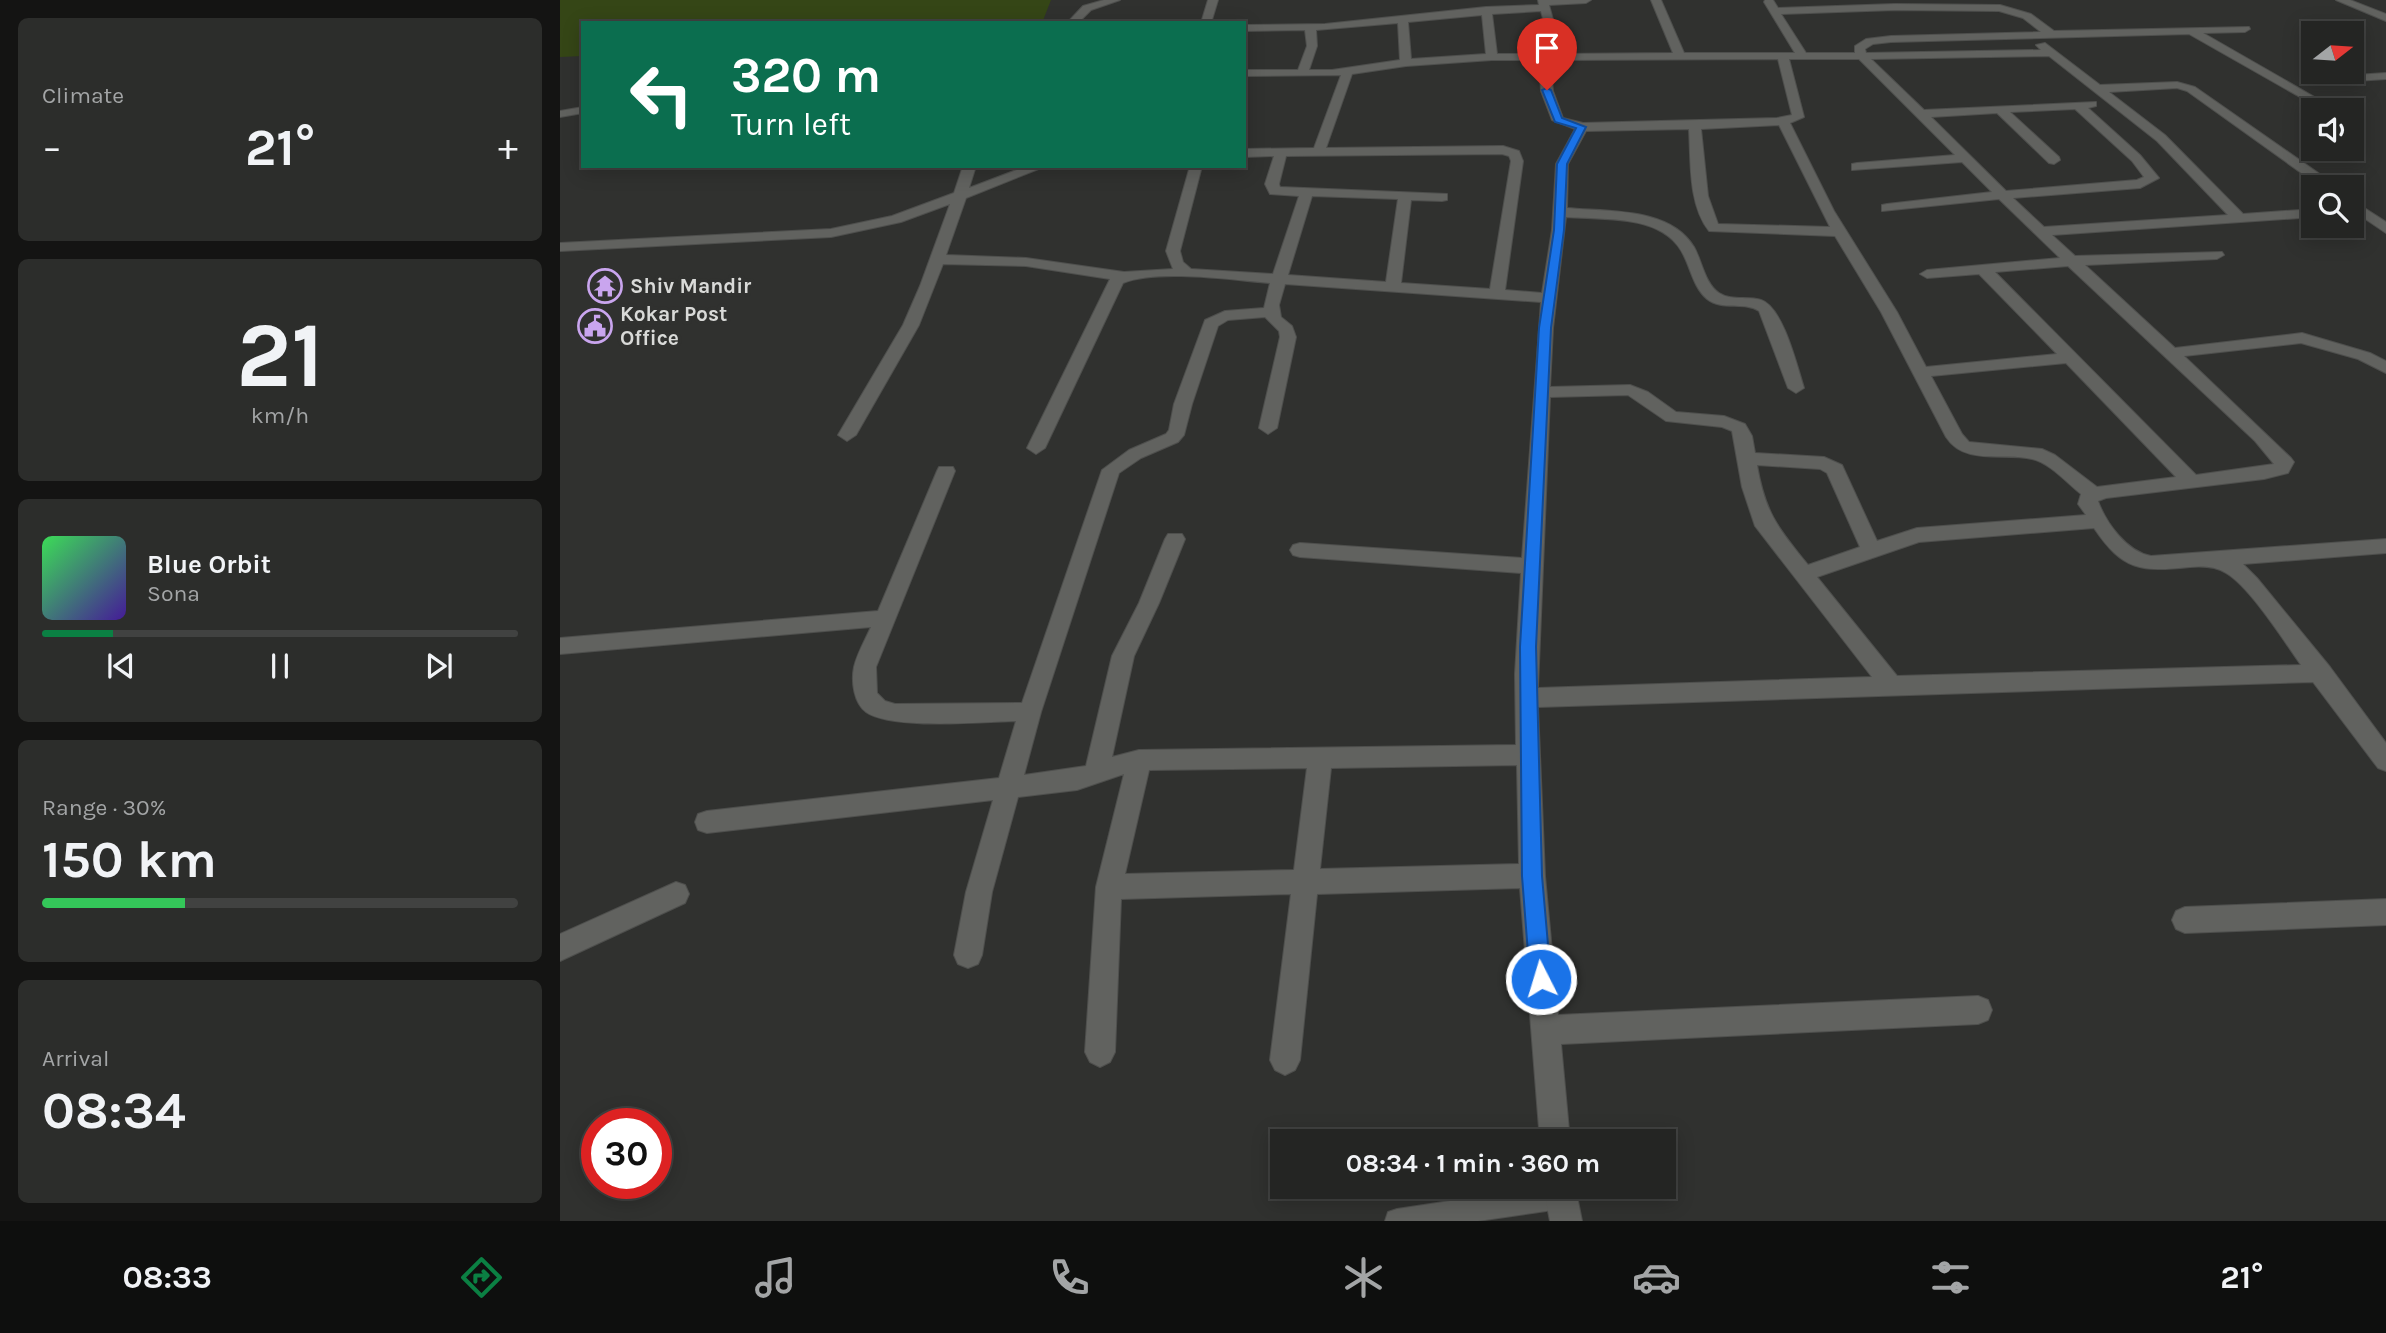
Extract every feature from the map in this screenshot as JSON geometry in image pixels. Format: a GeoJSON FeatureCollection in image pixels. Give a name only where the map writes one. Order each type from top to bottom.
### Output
{"type":"FeatureCollection","features":[{"type":"Feature","properties":{"kind":"street"},"geometry":{"type":"LineString","coordinates":[[1074,21],[1087,8],[1115,0]]}},
{"type":"Feature","properties":{"kind":"street"},"geometry":{"type":"LineString","coordinates":[[1207,21],[1213,0]]}},
{"type":"Feature","properties":{"kind":"street"},"geometry":{"type":"LineString","coordinates":[[1246,28],[1310,27],[1403,20],[1586,0]]}},
{"type":"Feature","properties":{"kind":"street"},"geometry":{"type":"LineString","coordinates":[[1656,0],[1679,55]]}},
{"type":"Feature","properties":{"kind":"street"},"geometry":{"type":"LineString","coordinates":[[1768,0],[1802,55]]}},
{"type":"Feature","properties":{"kind":"street"},"geometry":{"type":"LineString","coordinates":[[2341,0],[2386,18]]}},
{"type":"Feature","properties":{"kind":"street"},"geometry":{"type":"LineString","coordinates":[[1544,3],[1554,42],[1549,56],[1547,90],[1553,113],[1558,120],[1581,127],[1695,126],[1783,121],[1798,117],[1789,73],[1781,55]]}},
{"type":"Feature","properties":{"kind":"street"},"geometry":{"type":"LineString","coordinates":[[1775,11],[1906,7],[2000,8],[2027,16],[2052,34]]}},
{"type":"Feature","properties":{"kind":"street"},"geometry":{"type":"LineString","coordinates":[[1486,10],[1492,57]]}},
{"type":"Feature","properties":{"kind":"street"},"geometry":{"type":"LineString","coordinates":[[1403,20],[1406,63]]}},
{"type":"Feature","properties":{"kind":"street"},"geometry":{"type":"LineString","coordinates":[[1302,74],[1312,46],[1310,27]]}},
{"type":"Feature","properties":{"kind":"street"},"geometry":{"type":"LineString","coordinates":[[2245,29],[1870,41],[1859,48],[1862,56],[2039,232],[2285,462],[2281,470],[2093,494],[2088,498],[2088,504],[2128,556],[2140,562],[2155,564],[2196,558],[2386,547]]}},
{"type":"Feature","properties":{"kind":"street"},"geometry":{"type":"LineString","coordinates":[[2193,32],[2310,98]]}},
{"type":"Feature","properties":{"kind":"street"},"geometry":{"type":"LineString","coordinates":[[2029,35],[2161,138],[2238,217]]}},
{"type":"Feature","properties":{"kind":"street"},"geometry":{"type":"LineString","coordinates":[[1246,73],[1302,74],[1492,57],[2052,53]]}},
{"type":"Feature","properties":{"kind":"street"},"geometry":{"type":"LineString","coordinates":[[1318,154],[1348,70]]}},
{"type":"Feature","properties":{"kind":"street"},"geometry":{"type":"LineString","coordinates":[[2364,77],[2386,76]]}},
{"type":"Feature","properties":{"kind":"street"},"geometry":{"type":"LineString","coordinates":[[2099,89],[2177,85],[2191,89],[2312,175]]}},
{"type":"Feature","properties":{"kind":"street"},"geometry":{"type":"LineString","coordinates":[[1920,114],[2117,103]]}},
{"type":"Feature","properties":{"kind":"street"},"geometry":{"type":"LineString","coordinates":[[1887,208],[2140,184],[2152,178],[2136,158],[2078,105]]}},
{"type":"Feature","properties":{"kind":"street"},"geometry":{"type":"LineString","coordinates":[[2000,109],[2054,160]]}},
{"type":"Feature","properties":{"kind":"street"},"geometry":{"type":"LineString","coordinates":[[1783,121],[1840,232],[1889,312],[1955,437],[1963,446],[2036,453],[2049,459],[2093,494]]}},
{"type":"Feature","properties":{"kind":"street"},"geometry":{"type":"LineString","coordinates":[[1695,126],[1704,207],[1709,224],[1714,228],[1840,232]]}},
{"type":"Feature","properties":{"kind":"street"},"geometry":{"type":"LineString","coordinates":[[1554,1129],[1532,876],[1527,698],[1532,566],[1549,298],[1560,212],[1562,164],[1581,127]]}},
{"type":"Feature","properties":{"kind":"street"},"geometry":{"type":"LineString","coordinates":[[1246,153],[1503,150],[1515,154],[1517,160],[1510,218],[1497,295]]}},
{"type":"Feature","properties":{"kind":"street"},"geometry":{"type":"LineString","coordinates":[[1281,153],[1272,184],[1275,191],[1442,197]]}},
{"type":"Feature","properties":{"kind":"street"},"geometry":{"type":"LineString","coordinates":[[1857,167],[1964,158]]}},
{"type":"Feature","properties":{"kind":"street"},"geometry":{"type":"LineString","coordinates":[[847,435],[911,325],[969,168]]}},
{"type":"Feature","properties":{"kind":"street"},"geometry":{"type":"LineString","coordinates":[[560,247],[831,233],[896,219],[1035,168]]}},
{"type":"Feature","properties":{"kind":"street"},"geometry":{"type":"LineString","coordinates":[[1188,273],[1178,268],[1173,251],[1195,168]]}},
{"type":"Feature","properties":{"kind":"street"},"geometry":{"type":"LineString","coordinates":[[1268,428],[1288,337],[1286,329],[1270,312],[1276,281],[1306,194]]}},
{"type":"Feature","properties":{"kind":"street"},"geometry":{"type":"LineString","coordinates":[[1393,288],[1405,196]]}},
{"type":"Feature","properties":{"kind":"street"},"geometry":{"type":"LineString","coordinates":[[1560,212],[1647,222],[1671,229],[1686,246],[1711,294],[1725,301],[1756,302],[1765,306],[1796,388]]}},
{"type":"Feature","properties":{"kind":"street"},"geometry":{"type":"LineString","coordinates":[[2039,232],[2301,214]]}},
{"type":"Feature","properties":{"kind":"street"},"geometry":{"type":"LineString","coordinates":[[2364,215],[2386,229]]}},
{"type":"Feature","properties":{"kind":"street"},"geometry":{"type":"LineString","coordinates":[[1927,274],[2073,261],[2217,255]]}},
{"type":"Feature","properties":{"kind":"street"},"geometry":{"type":"LineString","coordinates":[[937,260],[1026,262],[1123,276],[1188,273],[1549,298]]}},
{"type":"Feature","properties":{"kind":"street"},"geometry":{"type":"LineString","coordinates":[[1982,268],[2192,482]]}},
{"type":"Feature","properties":{"kind":"street"},"geometry":{"type":"LineString","coordinates":[[1037,448],[1112,287],[1123,276]]}},
{"type":"Feature","properties":{"kind":"street"},"geometry":{"type":"LineString","coordinates":[[968,955],[979,892],[1030,712],[1111,470],[1135,454],[1172,438],[1178,431],[1183,404],[1211,323],[1225,316],[1270,312]]}},
{"type":"Feature","properties":{"kind":"street"},"geometry":{"type":"LineString","coordinates":[[2170,354],[2302,338],[2364,356],[2386,368]]}},
{"type":"Feature","properties":{"kind":"street"},"geometry":{"type":"LineString","coordinates":[[2364,356],[2386,354]]}},
{"type":"Feature","properties":{"kind":"street"},"geometry":{"type":"LineString","coordinates":[[1921,372],[2069,358]]}},
{"type":"Feature","properties":{"kind":"street"},"geometry":{"type":"LineString","coordinates":[[1542,392],[1620,389],[1640,392],[1660,412],[1674,418],[1733,424],[1744,436],[1756,508],[1765,526],[1891,685]]}},
{"type":"Feature","properties":{"kind":"street"},"geometry":{"type":"LineString","coordinates":[[1747,458],[1824,463],[1835,470],[1871,550]]}},
{"type":"Feature","properties":{"kind":"street"},"geometry":{"type":"LineString","coordinates":[[946,471],[866,667],[864,690],[869,703],[879,710],[915,714],[1030,712]]}},
{"type":"Feature","properties":{"kind":"street"},"geometry":{"type":"LineString","coordinates":[[1802,575],[1917,535],[2100,521]]}},
{"type":"Feature","properties":{"kind":"street"},"geometry":{"type":"LineString","coordinates":[[1096,774],[1123,656],[1149,603],[1175,539]]}},
{"type":"Feature","properties":{"kind":"street"},"geometry":{"type":"LineString","coordinates":[[1300,550],[1532,566]]}},
{"type":"Feature","properties":{"kind":"street"},"geometry":{"type":"LineString","coordinates":[[2213,559],[2238,570],[2247,580],[2322,673],[2374,731],[2386,761]]}},
{"type":"Feature","properties":{"kind":"street"},"geometry":{"type":"LineString","coordinates":[[560,646],[886,618]]}},
{"type":"Feature","properties":{"kind":"street"},"geometry":{"type":"LineString","coordinates":[[1527,698],[2322,673]]}},
{"type":"Feature","properties":{"kind":"street"},"geometry":{"type":"LineString","coordinates":[[707,822],[1077,780],[1139,760],[1528,755]]}},
{"type":"Feature","properties":{"kind":"street"},"geometry":{"type":"LineString","coordinates":[[1285,1060],[1320,758]]}},
{"type":"Feature","properties":{"kind":"street"},"geometry":{"type":"LineString","coordinates":[[1100,1052],[1109,887],[1139,760]]}},
{"type":"Feature","properties":{"kind":"street"},"geometry":{"type":"LineString","coordinates":[[1109,887],[1532,876]]}},
{"type":"Feature","properties":{"kind":"street"},"geometry":{"type":"LineString","coordinates":[[560,948],[676,894]]}},
{"type":"Feature","properties":{"kind":"street"},"geometry":{"type":"LineString","coordinates":[[2185,920],[2386,912]]}},
{"type":"Feature","properties":{"kind":"street"},"geometry":{"type":"LineString","coordinates":[[1545,1030],[1978,1010]]}},
{"type":"Feature","properties":{"kind":"lane"},"geometry":{"type":"LineString","coordinates":[[560,114],[581,110]]}},
{"type":"Feature","properties":{"kind":"lane"},"geometry":{"type":"LineString","coordinates":[[1397,1221],[1562,1201]]}},
{"type":"Feature","properties":{"kind":"green space"},"geometry":{"type":"Polygon","coordinates":[[[560,0],[1051,0],[1043,21],[581,21],[581,56],[560,57],[560,0]]]}},
{"type":"Feature","properties":{"kind":"place","name":"Shiv Mandir"},"geometry":{"type":"Point","coordinates":[605,286]}},
{"type":"Feature","properties":{"kind":"place","name":"Kokar Post Office"},"geometry":{"type":"Point","coordinates":[595,326]}},
{"type":"Feature","properties":{"kind":"route"},"geometry":{"type":"LineString","coordinates":[[1541,979],[1532,876],[1528,647],[1545,328],[1559,230],[1562,164],[1581,127],[1558,120],[1553,113],[1547,90]]}}]}
